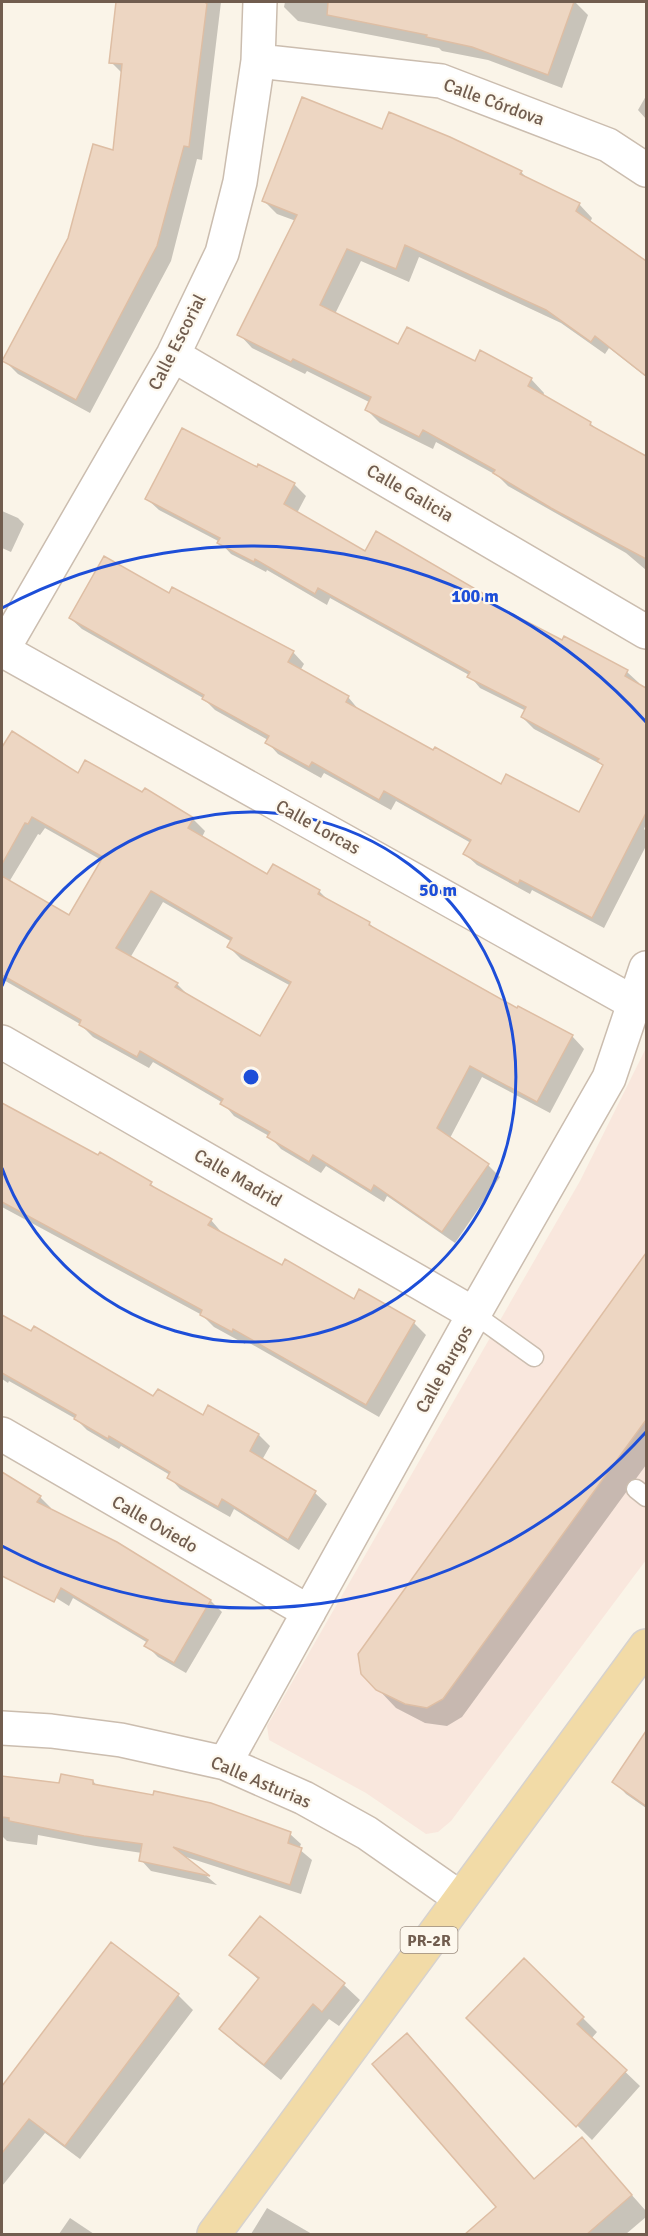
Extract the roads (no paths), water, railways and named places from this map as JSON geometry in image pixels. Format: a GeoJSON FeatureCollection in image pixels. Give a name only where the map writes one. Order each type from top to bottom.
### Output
{"type":"FeatureCollection","features":[{"type":"Feature","properties":{"kind":"main road","name":"PR-2R"},"geometry":{"type":"LineString","coordinates":[[214,2235],[646,1646]]}},
{"type":"Feature","properties":{"kind":"street","name":"Calle Escorial"},"geometry":{"type":"LineString","coordinates":[[2,651],[173,355],[222,253],[240,182],[258,61],[260,2]]}},
{"type":"Feature","properties":{"kind":"street","name":"Calle Córdova"},"geometry":{"type":"LineString","coordinates":[[258,61],[441,81],[608,145],[646,170]]}},
{"type":"Feature","properties":{"kind":"street","name":"Calle Galicia"},"geometry":{"type":"LineString","coordinates":[[173,355],[646,632]]}},
{"type":"Feature","properties":{"kind":"street","name":"Calle Lorcas"},"geometry":{"type":"LineString","coordinates":[[2,651],[634,1004]]}},
{"type":"Feature","properties":{"kind":"street","name":"Calle Burgos"},"geometry":{"type":"LineString","coordinates":[[225,1762],[474,1314],[609,1078],[646,968]]}},
{"type":"Feature","properties":{"kind":"street","name":"Calle Madrid"},"geometry":{"type":"LineString","coordinates":[[2,1042],[474,1314]]}},
{"type":"Feature","properties":{"kind":"street","name":"Calle Oviedo"},"geometry":{"type":"LineString","coordinates":[[2,1434],[309,1612]]}},
{"type":"Feature","properties":{"kind":"street","name":"Calle Asturias"},"geometry":{"type":"LineString","coordinates":[[2,1728],[51,1731],[121,1740],[225,1762],[304,1798],[368,1833],[460,1898]]}},
{"type":"Feature","properties":{"kind":"lane"},"geometry":{"type":"LineString","coordinates":[[474,1314],[534,1357]]}}]}
